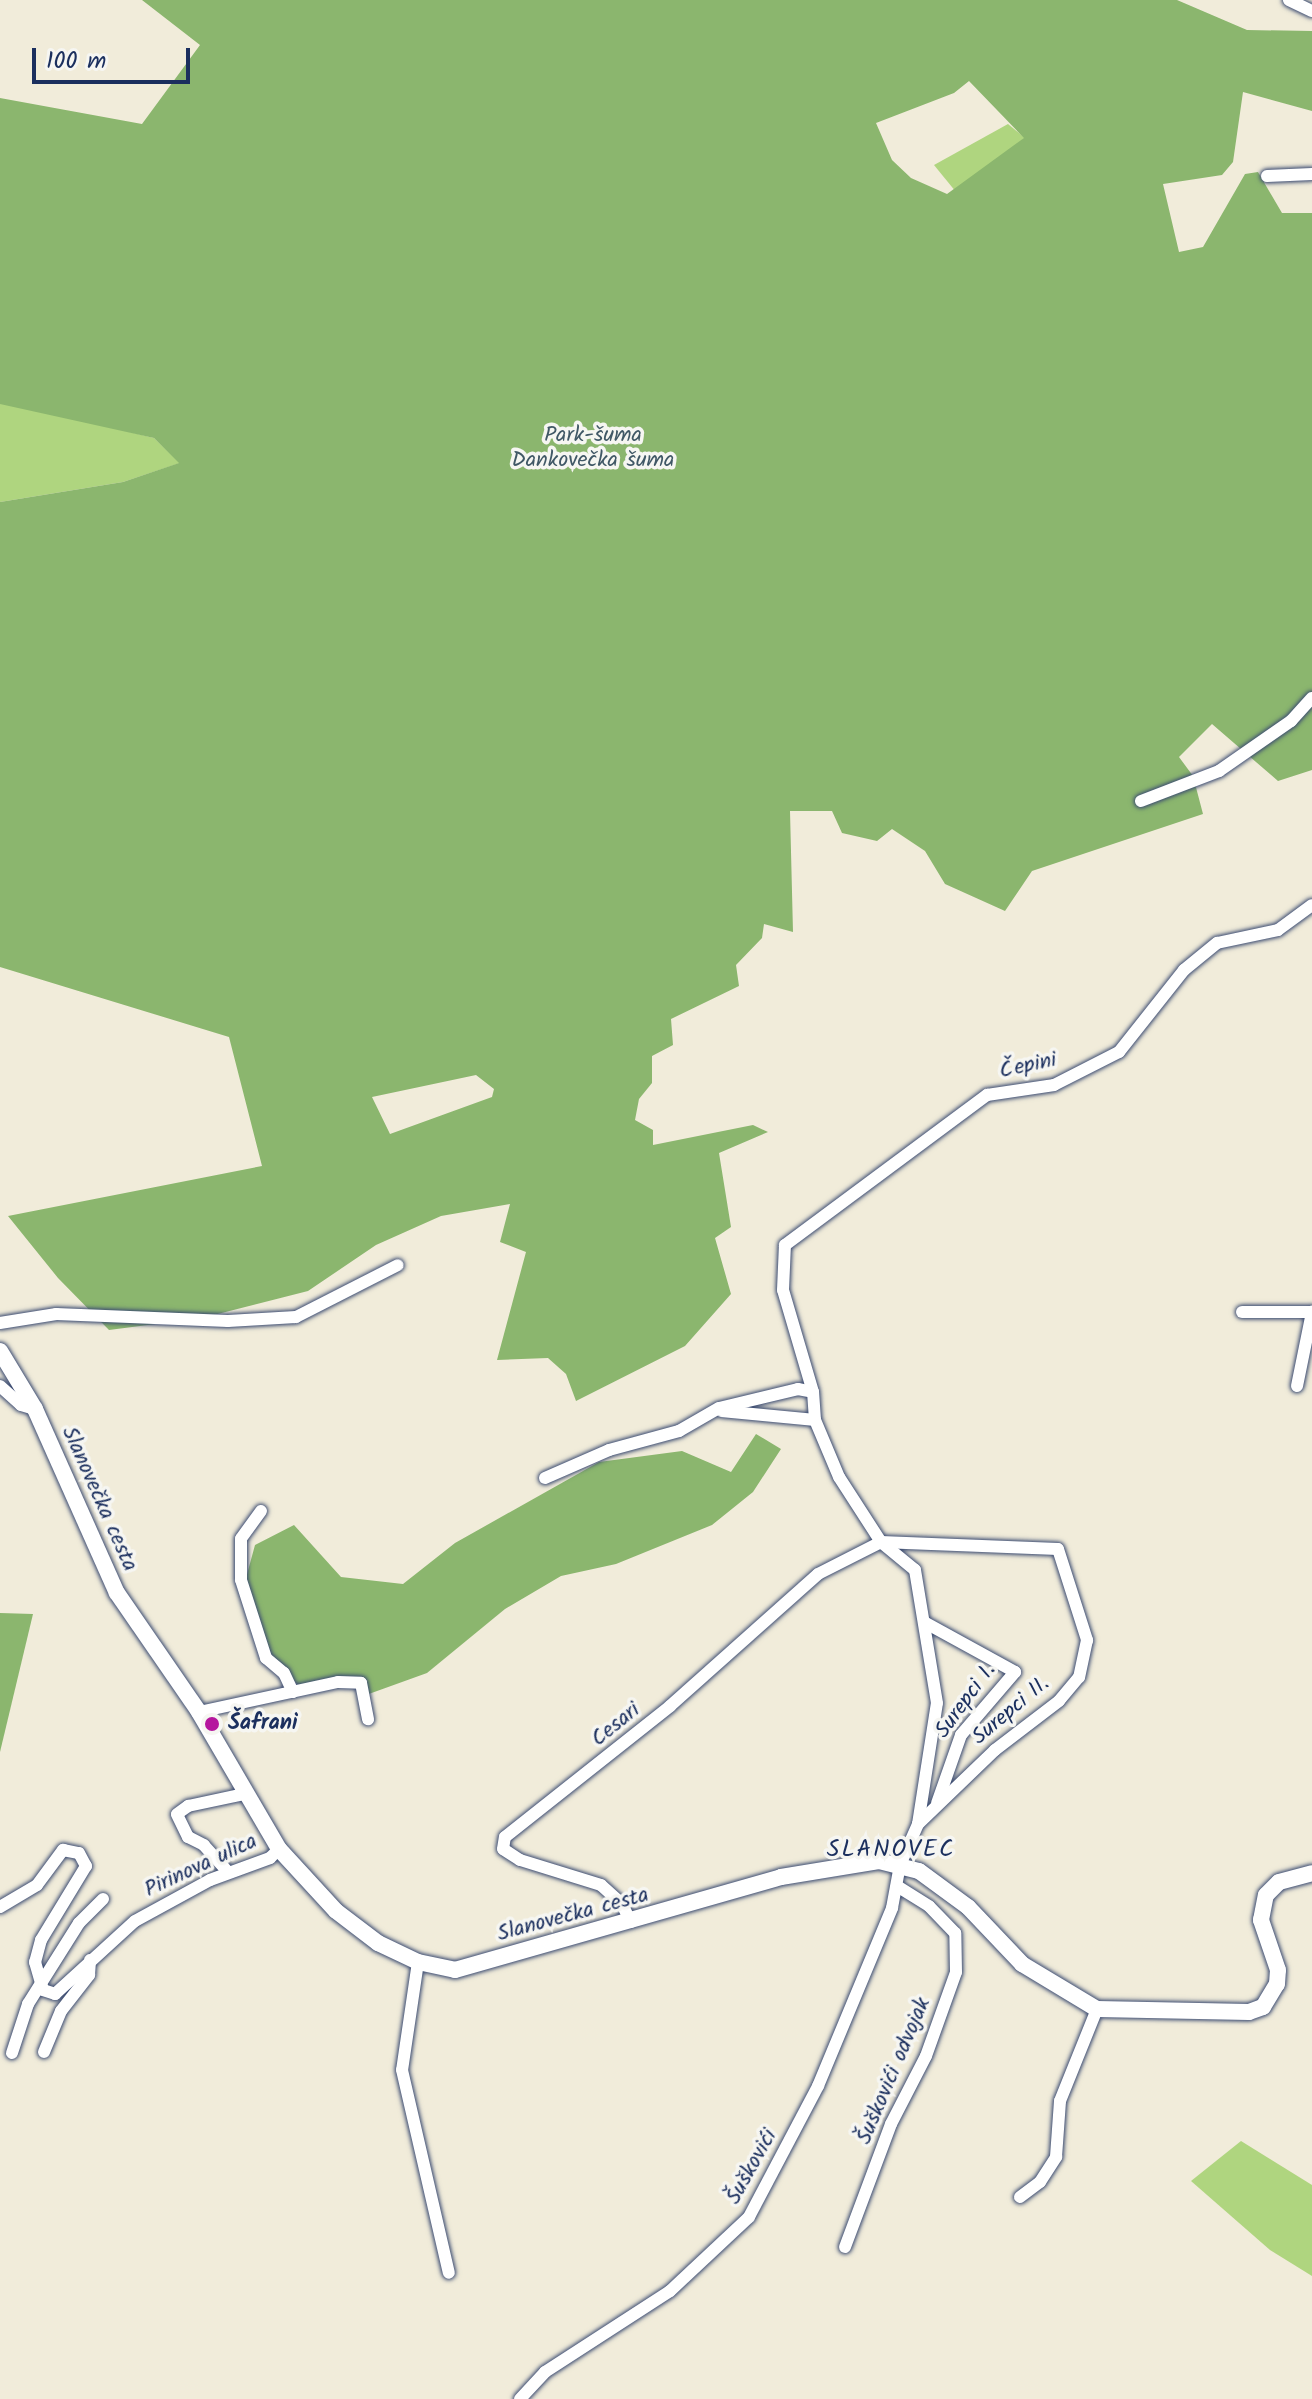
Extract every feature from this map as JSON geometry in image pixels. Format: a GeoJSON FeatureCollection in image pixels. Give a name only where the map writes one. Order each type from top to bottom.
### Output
{"type":"FeatureCollection","features":[{"type":"Feature","properties":{"kind":"street"},"geometry":{"type":"LineString","coordinates":[[1289,0],[1312,11]]}},
{"type":"Feature","properties":{"kind":"street"},"geometry":{"type":"LineString","coordinates":[[1267,176],[1312,174]]}},
{"type":"Feature","properties":{"kind":"street"},"geometry":{"type":"LineString","coordinates":[[1141,801],[1219,771],[1291,721],[1312,698]]}},
{"type":"Feature","properties":{"kind":"street","name":"Čepini"},"geometry":{"type":"LineString","coordinates":[[813,1392],[783,1290],[785,1245],[987,1095],[1054,1085],[1119,1052],[1184,970],[1217,943],[1278,930],[1312,905]]}},
{"type":"Feature","properties":{"kind":"street"},"geometry":{"type":"LineString","coordinates":[[0,1323],[56,1314],[228,1321],[296,1317],[398,1265]]}},
{"type":"Feature","properties":{"kind":"street"},"geometry":{"type":"LineString","coordinates":[[1242,1312],[1312,1312],[1297,1386]]}},
{"type":"Feature","properties":{"kind":"street","name":"Slanovečka cesta"},"geometry":{"type":"LineString","coordinates":[[0,1351],[35,1409],[117,1593],[199,1712],[244,1794],[279,1849],[336,1911],[378,1943],[418,1962],[455,1970],[843,1863],[900,1865],[919,1871],[968,1907],[1022,1964],[1097,2009],[1223,2015],[1263,2007],[1272,1997],[1278,1970],[1260,1907],[1279,1882],[1312,1873]]}},
{"type":"Feature","properties":{"kind":"street"},"geometry":{"type":"LineString","coordinates":[[0,1386],[21,1405],[35,1409]]}},
{"type":"Feature","properties":{"kind":"street"},"geometry":{"type":"LineString","coordinates":[[545,1478],[609,1450],[679,1431],[715,1411],[769,1394],[813,1392],[815,1420],[839,1477],[881,1542],[915,1570],[937,1703],[918,1824],[900,1865]]}},
{"type":"Feature","properties":{"kind":"street"},"geometry":{"type":"LineString","coordinates":[[715,1411],[815,1420]]}},
{"type":"Feature","properties":{"kind":"street"},"geometry":{"type":"LineString","coordinates":[[261,1511],[241,1539],[241,1580],[266,1658],[284,1673],[293,1692]]}},
{"type":"Feature","properties":{"kind":"street","name":"Surepci II."},"geometry":{"type":"LineString","coordinates":[[881,1542],[1058,1549],[1087,1640],[1079,1677],[1059,1701],[995,1750],[918,1824]]}},
{"type":"Feature","properties":{"kind":"street","name":"Cesari"},"geometry":{"type":"LineString","coordinates":[[631,1922],[622,1904],[601,1885],[520,1860],[503,1849],[505,1837],[670,1706],[818,1574],[881,1542]]}},
{"type":"Feature","properties":{"kind":"street","name":"Surepci I."},"geometry":{"type":"LineString","coordinates":[[924,1622],[1015,1672],[961,1735],[936,1806]]}},
{"type":"Feature","properties":{"kind":"street"},"geometry":{"type":"LineString","coordinates":[[199,1712],[338,1682],[361,1683],[368,1719]]}},
{"type":"Feature","properties":{"kind":"street"},"geometry":{"type":"LineString","coordinates":[[228,1872],[204,1845],[188,1837],[177,1814],[188,1806],[229,1801],[244,1794]]}},
{"type":"Feature","properties":{"kind":"street","name":"Pirinova ulica"},"geometry":{"type":"LineString","coordinates":[[41,1983],[55,1994],[135,1921],[228,1872],[254,1866],[279,1849]]}},
{"type":"Feature","properties":{"kind":"street"},"geometry":{"type":"LineString","coordinates":[[0,1907],[37,1885],[63,1850],[79,1853],[86,1866],[41,1940],[34,1970],[41,1983]]}},
{"type":"Feature","properties":{"kind":"street","name":"Šuškovići"},"geometry":{"type":"LineString","coordinates":[[520,2399],[545,2372],[670,2291],[749,2217],[818,2086],[897,1886],[900,1865]]}},
{"type":"Feature","properties":{"kind":"street","name":"Šuškovići odvojak"},"geometry":{"type":"LineString","coordinates":[[845,2247],[891,2124],[926,2056],[956,1972],[955,1933],[929,1906],[897,1886]]}},
{"type":"Feature","properties":{"kind":"street"},"geometry":{"type":"LineString","coordinates":[[12,2053],[41,1983],[79,1923],[103,1899]]}},
{"type":"Feature","properties":{"kind":"street"},"geometry":{"type":"LineString","coordinates":[[44,2052],[61,2011],[89,1975],[90,1960]]}},
{"type":"Feature","properties":{"kind":"street"},"geometry":{"type":"LineString","coordinates":[[418,1962],[402,2070],[449,2273]]}},
{"type":"Feature","properties":{"kind":"street"},"geometry":{"type":"LineString","coordinates":[[1020,2197],[1040,2182],[1056,2157],[1060,2101],[1097,2009]]}},
{"type":"Feature","properties":{"kind":"green space","name":"Park-šuma Dankovečka šuma"},"geometry":{"type":"Polygon","coordinates":[[[142,0],[1177,0],[1247,30],[1312,31],[1312,111],[1243,92],[1233,162],[1222,175],[1163,184],[1179,252],[1203,247],[1245,174],[1258,172],[1282,213],[1312,213],[1312,770],[1278,781],[1212,724],[1179,757],[1193,776],[1203,814],[1032,871],[1005,911],[945,884],[925,851],[892,829],[877,841],[842,833],[832,811],[790,811],[793,932],[764,924],[762,938],[736,965],[739,986],[671,1019],[673,1045],[652,1056],[652,1083],[639,1099],[635,1120],[653,1130],[653,1145],[753,1125],[768,1132],[719,1153],[731,1227],[715,1238],[731,1294],[685,1346],[576,1401],[566,1374],[548,1358],[497,1360],[526,1252],[500,1242],[510,1204],[441,1216],[376,1245],[308,1291],[202,1318],[109,1330],[58,1278],[8,1216],[262,1166],[229,1037],[0,967],[0,502],[123,482],[179,463],[154,438],[0,404],[0,98],[142,124],[200,45],[142,0]],[[969,81],[954,93],[876,123],[892,160],[911,178],[947,194],[1024,138],[969,81]],[[476,1075],[372,1097],[390,1134],[492,1097],[494,1089],[476,1075]]]}},
{"type":"Feature","properties":{"kind":"green space"},"geometry":{"type":"Polygon","coordinates":[[[1008,124],[1025,138],[956,192],[934,165],[1008,124]]]}},
{"type":"Feature","properties":{"kind":"green space"},"geometry":{"type":"Polygon","coordinates":[[[9,402],[154,438],[180,463],[123,482],[0,502],[0,404],[9,402]]]}},
{"type":"Feature","properties":{"kind":"green space"},"geometry":{"type":"Polygon","coordinates":[[[756,1434],[781,1449],[753,1492],[712,1525],[616,1564],[561,1576],[505,1609],[427,1673],[366,1695],[367,1680],[339,1676],[299,1686],[270,1655],[246,1578],[255,1545],[294,1525],[341,1577],[403,1584],[455,1543],[599,1462],[682,1451],[731,1472],[756,1434]]]}},
{"type":"Feature","properties":{"kind":"green space"},"geometry":{"type":"Polygon","coordinates":[[[0,1613],[33,1614],[0,1752],[0,1613]]]}},
{"type":"Feature","properties":{"kind":"green space"},"geometry":{"type":"Polygon","coordinates":[[[1241,2141],[1312,2185],[1312,2276],[1270,2250],[1191,2181],[1241,2141]]]}},
{"type":"Feature","properties":{"kind":"place","name":"Šafrani"},"geometry":{"type":"Point","coordinates":[212,1724]}},
{"type":"Feature","properties":{"kind":"district","name":"SLANOVEC"},"geometry":{"type":"Point","coordinates":[891,1850]}}]}
